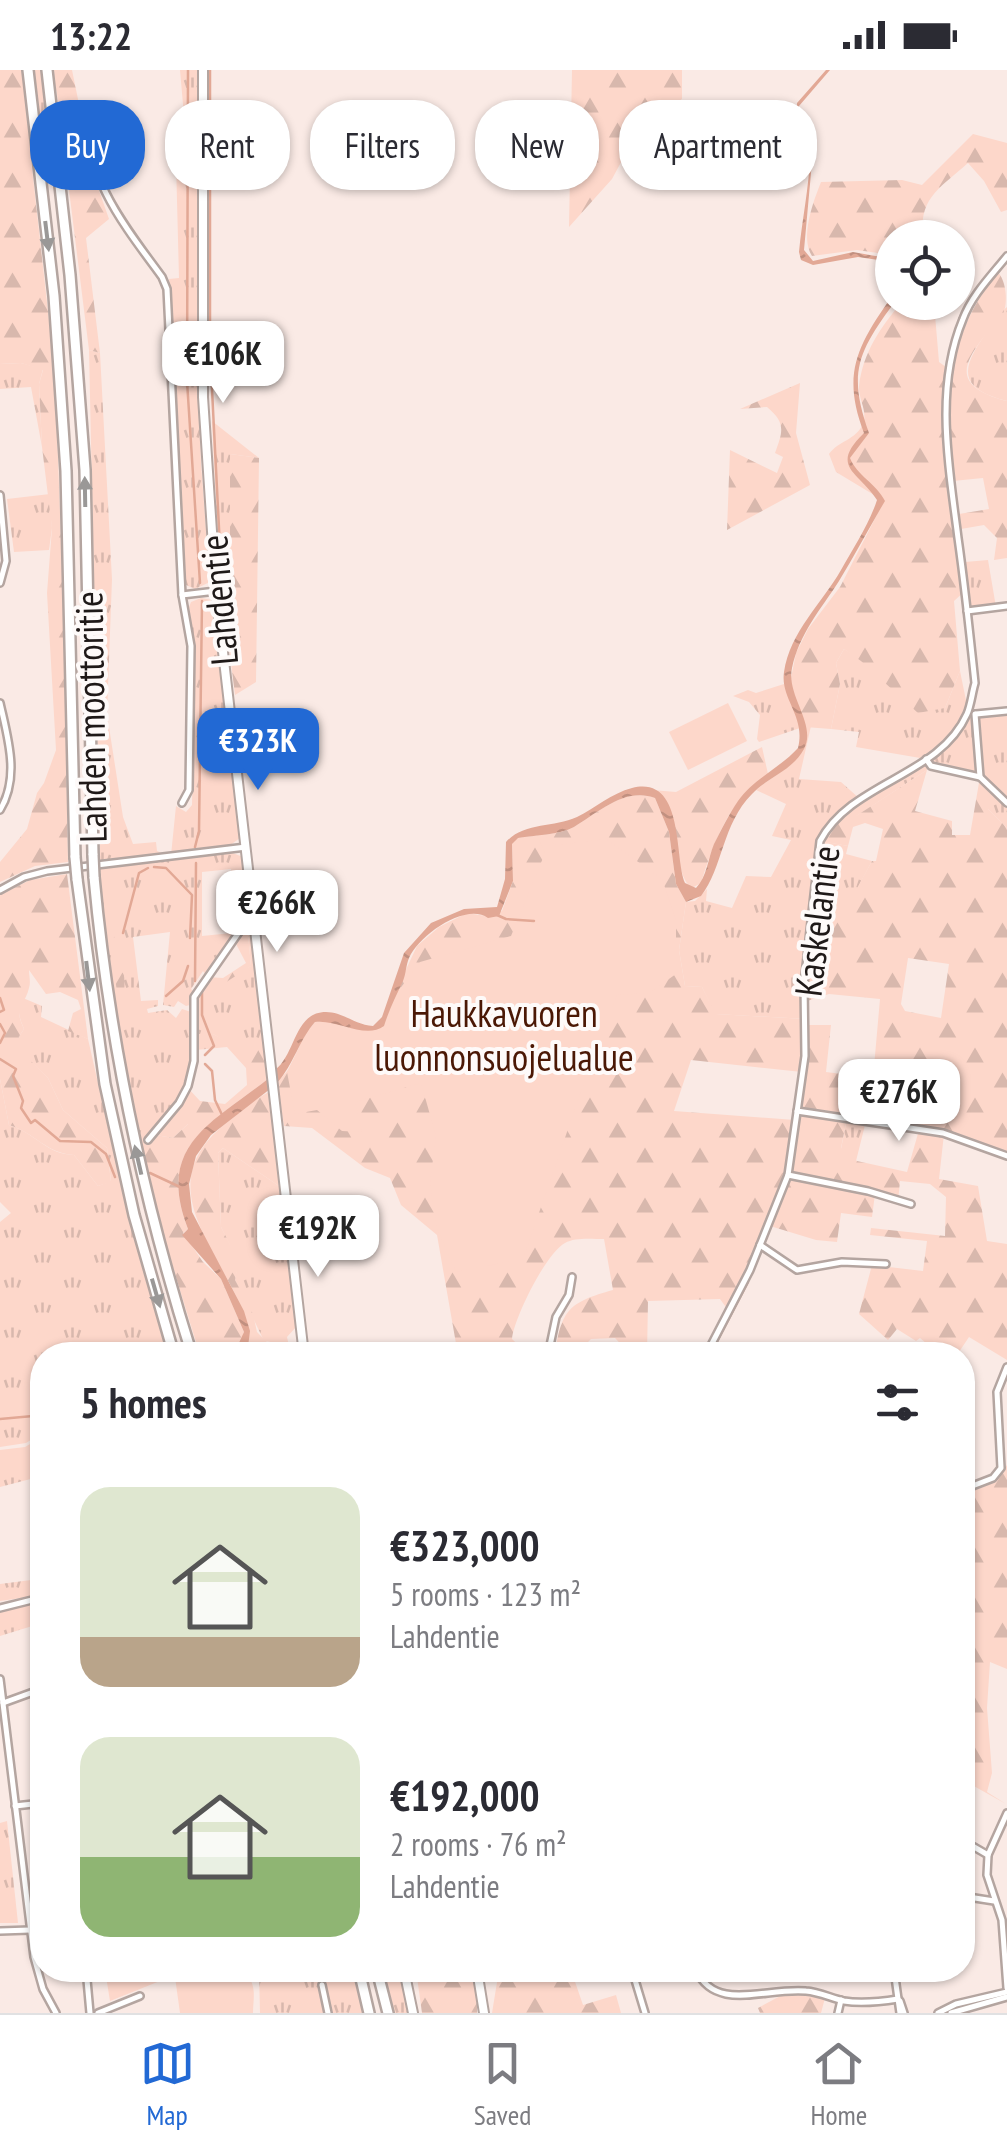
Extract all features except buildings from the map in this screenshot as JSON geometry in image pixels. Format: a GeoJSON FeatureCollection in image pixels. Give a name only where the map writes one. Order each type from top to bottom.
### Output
{"type":"FeatureCollection","features":[{"type":"Feature","properties":{"kind":"highway","name":"Lahden moottoritie"},"geometry":{"type":"LineString","coordinates":[[28,70],[54,296],[66,472],[77,879],[105,1084],[130,1198],[170,1342]]}},
{"type":"Feature","properties":{"kind":"highway","name":"Lahden moottoritie"},"geometry":{"type":"LineString","coordinates":[[47,70],[70,275],[85,470],[93,855],[100,940],[122,1081],[150,1212],[188,1342]]}},
{"type":"Feature","properties":{"kind":"highway"},"geometry":{"type":"LineString","coordinates":[[362,1982],[369,2013]]}},
{"type":"Feature","properties":{"kind":"highway"},"geometry":{"type":"LineString","coordinates":[[380,1982],[388,2013]]}},
{"type":"Feature","properties":{"kind":"main road","name":"Lahdentie"},"geometry":{"type":"LineString","coordinates":[[203,70],[203,397],[216,591],[304,1342]]}},
{"type":"Feature","properties":{"kind":"main road"},"geometry":{"type":"LineString","coordinates":[[407,1982],[413,2013]]}},
{"type":"Feature","properties":{"kind":"main road"},"geometry":{"type":"LineString","coordinates":[[479,1982],[484,2013]]}},
{"type":"Feature","properties":{"kind":"street"},"geometry":{"type":"LineString","coordinates":[[106,190],[114,212],[162,277],[167,290],[182,595],[191,652],[188,795],[182,803]]}},
{"type":"Feature","properties":{"kind":"street"},"geometry":{"type":"LineString","coordinates":[[980,777],[971,713],[974,684],[950,474],[946,402],[948,368],[963,317],[973,298],[1007,256]]}},
{"type":"Feature","properties":{"kind":"street"},"geometry":{"type":"LineString","coordinates":[[0,496],[6,561],[0,584]]}},
{"type":"Feature","properties":{"kind":"street"},"geometry":{"type":"LineString","coordinates":[[182,595],[216,591]]}},
{"type":"Feature","properties":{"kind":"street"},"geometry":{"type":"LineString","coordinates":[[967,610],[1007,606]]}},
{"type":"Feature","properties":{"kind":"street"},"geometry":{"type":"LineString","coordinates":[[0,704],[12,769],[9,791],[0,810]]}},
{"type":"Feature","properties":{"kind":"street"},"geometry":{"type":"LineString","coordinates":[[971,713],[1007,710]]}},
{"type":"Feature","properties":{"kind":"street","name":"Kaskelantie"},"geometry":{"type":"LineString","coordinates":[[712,1342],[760,1245],[788,1175],[805,1056],[806,970],[820,841],[848,806],[926,759],[957,732],[971,713]]}},
{"type":"Feature","properties":{"kind":"street"},"geometry":{"type":"LineString","coordinates":[[926,759],[931,766],[980,777],[1007,803]]}},
{"type":"Feature","properties":{"kind":"street"},"geometry":{"type":"LineString","coordinates":[[0,890],[24,877],[47,871],[246,847]]}},
{"type":"Feature","properties":{"kind":"street"},"geometry":{"type":"LineString","coordinates":[[148,1140],[179,1103],[189,1082],[194,1061],[194,997],[254,912]]}},
{"type":"Feature","properties":{"kind":"street"},"geometry":{"type":"LineString","coordinates":[[796,1111],[944,1133],[1007,1156]]}},
{"type":"Feature","properties":{"kind":"street"},"geometry":{"type":"LineString","coordinates":[[788,1175],[911,1204]]}},
{"type":"Feature","properties":{"kind":"street"},"geometry":{"type":"LineString","coordinates":[[760,1245],[798,1270],[842,1262],[886,1264]]}},
{"type":"Feature","properties":{"kind":"street"},"geometry":{"type":"LineString","coordinates":[[551,1342],[572,1276]]}},
{"type":"Feature","properties":{"kind":"street"},"geometry":{"type":"LineString","coordinates":[[975,1485],[993,1478],[1001,1468],[997,1392],[1007,1367]]}},
{"type":"Feature","properties":{"kind":"street"},"geometry":{"type":"LineString","coordinates":[[0,1608],[30,1600]]}},
{"type":"Feature","properties":{"kind":"street"},"geometry":{"type":"LineString","coordinates":[[0,1679],[30,1930],[0,1931]]}},
{"type":"Feature","properties":{"kind":"street"},"geometry":{"type":"LineString","coordinates":[[4,1702],[30,1695]]}},
{"type":"Feature","properties":{"kind":"street"},"geometry":{"type":"LineString","coordinates":[[16,1806],[30,1804]]}},
{"type":"Feature","properties":{"kind":"street"},"geometry":{"type":"LineString","coordinates":[[1007,1812],[988,1855],[987,1876],[1002,1920],[1007,1992]]}},
{"type":"Feature","properties":{"kind":"street"},"geometry":{"type":"LineString","coordinates":[[975,1848],[988,1855]]}},
{"type":"Feature","properties":{"kind":"street"},"geometry":{"type":"LineString","coordinates":[[975,1898],[994,1901]]}},
{"type":"Feature","properties":{"kind":"street"},"geometry":{"type":"LineString","coordinates":[[42,1982],[56,2013]]}},
{"type":"Feature","properties":{"kind":"street"},"geometry":{"type":"LineString","coordinates":[[87,1982],[90,2013]]}},
{"type":"Feature","properties":{"kind":"street"},"geometry":{"type":"LineString","coordinates":[[636,1982],[645,2013]]}},
{"type":"Feature","properties":{"kind":"street"},"geometry":{"type":"LineString","coordinates":[[701,1982],[714,2000]]}},
{"type":"Feature","properties":{"kind":"street"},"geometry":{"type":"LineString","coordinates":[[896,1982],[902,2013]]}},
{"type":"Feature","properties":{"kind":"street"},"geometry":{"type":"LineString","coordinates":[[322,1985],[328,2013]]}},
{"type":"Feature","properties":{"kind":"street"},"geometry":{"type":"LineString","coordinates":[[757,2005],[792,1991],[862,2003],[898,1999]]}},
{"type":"Feature","properties":{"kind":"street"},"geometry":{"type":"LineString","coordinates":[[938,2013],[1007,1992]]}},
{"type":"Feature","properties":{"kind":"street"},"geometry":{"type":"LineString","coordinates":[[951,2013],[1007,1992]]}},
{"type":"Feature","properties":{"kind":"street"},"geometry":{"type":"LineString","coordinates":[[98,2013],[140,1996]]}},
{"type":"Feature","properties":{"kind":"street"},"geometry":{"type":"LineString","coordinates":[[838,2013],[841,2000]]}},
{"type":"Feature","properties":{"kind":"green space"},"geometry":{"type":"Polygon","coordinates":[[[0,70],[21,70],[30,190],[34,190],[55,374],[68,862],[35,866],[0,882],[0,862],[27,829],[37,793],[56,750],[47,593],[52,528],[39,384],[43,370],[21,363],[0,364],[0,70]]]}},
{"type":"Feature","properties":{"kind":"green space"},"geometry":{"type":"Polygon","coordinates":[[[15,70],[54,70],[57,89],[53,100],[30,100],[30,165],[22,187],[15,70]]]}},
{"type":"Feature","properties":{"kind":"green space"},"geometry":{"type":"Polygon","coordinates":[[[54,70],[72,70],[78,100],[58,100],[54,70]]]}},
{"type":"Feature","properties":{"kind":"green space"},"geometry":{"type":"Polygon","coordinates":[[[180,70],[198,70],[198,100],[183,100],[180,70]]]}},
{"type":"Feature","properties":{"kind":"green space"},"geometry":{"type":"Polygon","coordinates":[[[572,70],[682,70],[680,100],[619,100],[619,166],[569,227],[570,190],[599,190],[599,100],[571,100],[572,70]]]}},
{"type":"Feature","properties":{"kind":"green space"},"geometry":{"type":"Polygon","coordinates":[[[973,134],[1007,143],[1007,210],[1001,212],[984,181],[968,163],[935,193],[923,220],[875,220],[875,253],[857,250],[812,256],[807,230],[821,182],[902,180],[922,185],[973,134]]]}},
{"type":"Feature","properties":{"kind":"green space"},"geometry":{"type":"Polygon","coordinates":[[[69,190],[99,190],[109,219],[86,238],[100,353],[89,350],[69,190]]]}},
{"type":"Feature","properties":{"kind":"green space"},"geometry":{"type":"Polygon","coordinates":[[[177,190],[198,190],[197,345],[210,582],[195,589],[184,584],[169,279],[179,278],[177,190]]]}},
{"type":"Feature","properties":{"kind":"green space"},"geometry":{"type":"Polygon","coordinates":[[[998,272],[1005,290],[1005,308],[976,348],[967,373],[971,383],[984,393],[1007,401],[1007,558],[994,560],[997,538],[984,525],[961,529],[959,514],[989,509],[983,478],[953,481],[948,424],[958,345],[968,320],[975,320],[975,307],[998,272]]]}},
{"type":"Feature","properties":{"kind":"green space"},"geometry":{"type":"Polygon","coordinates":[[[1007,307],[1007,401],[974,386],[968,371],[974,351],[1007,307]]]}},
{"type":"Feature","properties":{"kind":"green space"},"geometry":{"type":"Polygon","coordinates":[[[888,320],[935,320],[939,362],[946,367],[943,401],[965,591],[954,601],[960,671],[945,708],[918,713],[844,649],[836,663],[840,684],[831,729],[805,727],[790,683],[796,653],[808,629],[840,587],[884,501],[836,472],[829,454],[863,424],[859,386],[864,362],[888,320]]]}},
{"type":"Feature","properties":{"kind":"green space"},"geometry":{"type":"Polygon","coordinates":[[[89,350],[100,353],[112,579],[107,714],[123,817],[133,844],[156,842],[157,851],[164,854],[100,862],[89,350]]]}},
{"type":"Feature","properties":{"kind":"green space"},"geometry":{"type":"Polygon","coordinates":[[[21,363],[43,369],[39,384],[42,447],[31,387],[0,389],[0,364],[21,363]]]}},
{"type":"Feature","properties":{"kind":"green space"},"geometry":{"type":"Polygon","coordinates":[[[800,383],[796,433],[810,485],[727,530],[730,450],[777,473],[783,457],[775,453],[781,428],[773,413],[767,407],[740,409],[800,383]]]}},
{"type":"Feature","properties":{"kind":"green space"},"geometry":{"type":"Polygon","coordinates":[[[212,421],[259,458],[230,454],[230,545],[219,566],[212,421]]]}},
{"type":"Feature","properties":{"kind":"green space"},"geometry":{"type":"Polygon","coordinates":[[[230,454],[259,458],[256,682],[235,695],[219,566],[230,545],[230,454]]]}},
{"type":"Feature","properties":{"kind":"green space"},"geometry":{"type":"Polygon","coordinates":[[[50,494],[49,550],[14,552],[7,499],[50,494]]]}},
{"type":"Feature","properties":{"kind":"green space"},"geometry":{"type":"Polygon","coordinates":[[[988,560],[996,607],[970,610],[965,562],[988,560]]]}},
{"type":"Feature","properties":{"kind":"green space"},"geometry":{"type":"Polygon","coordinates":[[[201,598],[212,600],[240,838],[229,846],[171,855],[176,806],[186,812],[192,805],[195,651],[189,607],[201,598]]]}},
{"type":"Feature","properties":{"kind":"green space"},"geometry":{"type":"Polygon","coordinates":[[[844,649],[945,708],[960,671],[969,715],[1007,711],[1007,828],[988,809],[980,777],[931,766],[926,759],[856,747],[859,732],[831,729],[840,684],[836,663],[844,649]]]}},
{"type":"Feature","properties":{"kind":"green space"},"geometry":{"type":"Polygon","coordinates":[[[784,684],[800,728],[759,742],[760,715],[749,702],[733,696],[784,684]]]}},
{"type":"Feature","properties":{"kind":"green space"},"geometry":{"type":"Polygon","coordinates":[[[728,703],[747,741],[688,770],[669,732],[728,703]]]}},
{"type":"Feature","properties":{"kind":"green space"},"geometry":{"type":"Polygon","coordinates":[[[811,726],[799,779],[841,782],[860,799],[923,761],[927,770],[855,817],[849,807],[821,841],[848,846],[846,854],[872,861],[856,891],[828,920],[807,958],[806,1019],[715,1014],[702,987],[685,986],[679,950],[686,902],[695,901],[707,889],[706,901],[732,908],[746,876],[771,877],[791,840],[772,836],[786,804],[756,790],[797,757],[805,739],[805,727],[811,726]]]}},
{"type":"Feature","properties":{"kind":"green space"},"geometry":{"type":"Polygon","coordinates":[[[762,747],[768,774],[734,808],[701,883],[692,888],[681,869],[669,812],[652,790],[676,792],[762,747]]]}},
{"type":"Feature","properties":{"kind":"green space"},"geometry":{"type":"Polygon","coordinates":[[[927,770],[915,811],[952,821],[952,835],[970,835],[980,777],[996,792],[988,809],[1007,828],[1007,1152],[944,1134],[939,1179],[978,1186],[987,1241],[1007,1244],[1007,1360],[969,1337],[966,1342],[925,1342],[897,1329],[888,1340],[859,1314],[872,1265],[923,1271],[927,1241],[870,1235],[871,1228],[945,1236],[946,1197],[930,1184],[900,1181],[898,1202],[875,1194],[872,1217],[841,1213],[837,1242],[770,1226],[728,1310],[720,1299],[648,1301],[647,1342],[619,1342],[615,1338],[558,1342],[570,1310],[613,1290],[604,1239],[579,1239],[557,1249],[549,1259],[518,1317],[512,1339],[515,1342],[456,1342],[437,1235],[401,1205],[390,1178],[365,1168],[312,1128],[284,1126],[277,1083],[294,1063],[302,1039],[337,1022],[377,1031],[417,946],[439,927],[467,913],[486,916],[502,911],[513,881],[512,844],[517,838],[568,830],[623,798],[644,795],[655,798],[669,832],[676,884],[686,902],[679,950],[685,986],[702,987],[716,1014],[806,1019],[806,1025],[831,1025],[826,1072],[873,1078],[880,999],[829,994],[804,1002],[812,920],[828,919],[831,891],[856,890],[872,861],[876,861],[883,829],[865,823],[853,827],[848,846],[820,841],[848,806],[856,816],[927,770]],[[908,958],[901,1004],[905,1011],[941,1018],[949,964],[908,958]],[[691,1060],[674,1111],[795,1120],[802,1072],[691,1060]],[[909,1080],[905,1099],[937,1105],[940,1085],[909,1080]],[[847,1118],[841,1148],[857,1161],[907,1172],[919,1130],[847,1118]]]}},
{"type":"Feature","properties":{"kind":"green space","name":"Haukkavuoren luonnonsuojelualue"},"geometry":{"type":"Polygon","coordinates":[[[542,834],[556,845],[606,839],[662,879],[676,920],[676,974],[649,993],[617,995],[523,1259],[456,1272],[437,1228],[430,1183],[436,1136],[421,1083],[355,1102],[362,1132],[342,1131],[317,1110],[295,1114],[287,1072],[315,1022],[366,1029],[384,1026],[396,994],[420,962],[511,936],[545,853],[537,835],[542,834]]]}},
{"type":"Feature","properties":{"kind":"green space"},"geometry":{"type":"Polygon","coordinates":[[[230,852],[243,857],[249,912],[238,925],[231,869],[202,872],[202,936],[234,936],[191,989],[194,992],[190,1005],[178,1001],[174,1007],[163,1005],[170,932],[133,937],[141,1001],[158,1000],[158,1006],[147,1009],[148,1013],[167,1010],[176,1018],[182,1009],[191,1012],[189,1123],[173,1138],[150,1134],[138,1142],[111,994],[98,868],[230,852]]]}},
{"type":"Feature","properties":{"kind":"green space"},"geometry":{"type":"Polygon","coordinates":[[[67,874],[88,1039],[68,1031],[73,1013],[81,1009],[78,1000],[60,992],[46,994],[29,970],[30,986],[19,1011],[24,1029],[18,1038],[18,1048],[48,1078],[63,1110],[107,1148],[111,1182],[98,1186],[74,1155],[56,1151],[9,1125],[0,1079],[0,895],[30,880],[67,874]]]}},
{"type":"Feature","properties":{"kind":"green space"},"geometry":{"type":"Polygon","coordinates":[[[113,890],[116,894],[112,927],[125,987],[123,996],[118,998],[105,913],[113,890]]]}},
{"type":"Feature","properties":{"kind":"green space"},"geometry":{"type":"Polygon","coordinates":[[[247,923],[251,924],[269,1068],[213,1034],[195,1034],[195,998],[199,991],[251,966],[247,923]]]}},
{"type":"Feature","properties":{"kind":"green space"},"geometry":{"type":"Polygon","coordinates":[[[247,923],[251,966],[214,990],[199,991],[207,977],[223,978],[246,963],[235,942],[247,923]]]}},
{"type":"Feature","properties":{"kind":"green space"},"geometry":{"type":"Polygon","coordinates":[[[23,998],[42,1006],[41,1017],[88,1039],[118,1171],[165,1342],[30,1342],[30,1440],[0,1447],[0,1222],[11,1213],[0,1202],[0,1079],[9,1125],[56,1151],[74,1155],[98,1186],[111,1181],[107,1148],[63,1110],[48,1078],[18,1049],[18,1038],[24,1029],[20,1006],[23,998]]]}},
{"type":"Feature","properties":{"kind":"green space"},"geometry":{"type":"Polygon","coordinates":[[[195,1034],[213,1034],[230,1043],[251,1037],[268,1068],[269,1078],[195,1139],[184,1156],[179,1176],[180,1200],[188,1229],[183,1233],[203,1262],[221,1279],[244,1332],[240,1342],[196,1342],[138,1142],[150,1134],[173,1138],[188,1124],[176,1108],[188,1088],[200,1101],[225,1104],[247,1085],[246,1068],[227,1047],[196,1050],[195,1034]]]}},
{"type":"Feature","properties":{"kind":"green space"},"geometry":{"type":"Polygon","coordinates":[[[269,1092],[279,1186],[223,1148],[218,1153],[221,1227],[239,1262],[235,1280],[253,1314],[257,1332],[267,1342],[248,1342],[239,1302],[199,1224],[190,1184],[194,1164],[205,1144],[269,1092]]]}},
{"type":"Feature","properties":{"kind":"green space"},"geometry":{"type":"Polygon","coordinates":[[[847,1118],[919,1129],[918,1133],[865,1125],[856,1161],[841,1149],[847,1118]]]}},
{"type":"Feature","properties":{"kind":"green space"},"geometry":{"type":"Polygon","coordinates":[[[223,1148],[279,1186],[296,1327],[287,1337],[288,1342],[264,1341],[235,1280],[238,1262],[221,1227],[218,1153],[223,1148]]]}},
{"type":"Feature","properties":{"kind":"green space"},"geometry":{"type":"Polygon","coordinates":[[[30,1444],[30,1479],[0,1487],[0,1450],[30,1444]]]}},
{"type":"Feature","properties":{"kind":"green space"},"geometry":{"type":"Polygon","coordinates":[[[1007,1465],[1007,1669],[990,1662],[987,1708],[992,1773],[987,1792],[1006,1804],[975,1787],[975,1490],[998,1476],[1007,1465]]]}},
{"type":"Feature","properties":{"kind":"green space"},"geometry":{"type":"Polygon","coordinates":[[[30,1580],[30,1597],[0,1601],[0,1584],[30,1580]]]}},
{"type":"Feature","properties":{"kind":"green space"},"geometry":{"type":"Polygon","coordinates":[[[30,1604],[30,1627],[0,1636],[0,1612],[30,1604]]]}},
{"type":"Feature","properties":{"kind":"green space"},"geometry":{"type":"Polygon","coordinates":[[[7,1821],[18,1923],[0,1923],[0,1823],[7,1821]]]}},
{"type":"Feature","properties":{"kind":"green space"},"geometry":{"type":"Polygon","coordinates":[[[107,1982],[158,1982],[110,2001],[107,1982]]]}},
{"type":"Feature","properties":{"kind":"green space"},"geometry":{"type":"Polygon","coordinates":[[[176,1982],[251,1982],[254,1990],[253,2013],[180,2013],[176,1982]]]}},
{"type":"Feature","properties":{"kind":"green space"},"geometry":{"type":"Polygon","coordinates":[[[259,1982],[356,1982],[364,2013],[260,2013],[259,1982]]]}},
{"type":"Feature","properties":{"kind":"green space"},"geometry":{"type":"Polygon","coordinates":[[[384,1982],[402,1982],[408,2013],[392,2013],[384,1982]]]}},
{"type":"Feature","properties":{"kind":"green space"},"geometry":{"type":"Polygon","coordinates":[[[418,1982],[474,1982],[477,2013],[422,2013],[418,1982]]]}},
{"type":"Feature","properties":{"kind":"green space"},"geometry":{"type":"Polygon","coordinates":[[[497,1982],[575,1982],[583,2005],[616,1995],[621,2013],[492,2013],[497,1982]]]}},
{"type":"Feature","properties":{"kind":"green space"},"geometry":{"type":"Polygon","coordinates":[[[804,1992],[825,1998],[821,2013],[760,2013],[758,2008],[784,1994],[804,1992]]]}},
{"type":"Feature","properties":{"kind":"water"},"geometry":{"type":"Polygon","coordinates":[[[826,70],[830,70],[804,100],[800,100],[826,70]]]}},
{"type":"Feature","properties":{"kind":"water"},"geometry":{"type":"Polygon","coordinates":[[[809,190],[804,250],[813,261],[853,252],[875,256],[875,260],[858,257],[813,265],[801,260],[809,190]]]}},
{"type":"Feature","properties":{"kind":"water"},"geometry":{"type":"Polygon","coordinates":[[[876,320],[883,320],[864,351],[858,379],[869,433],[850,458],[885,501],[811,622],[795,656],[791,678],[807,730],[804,749],[742,806],[701,896],[686,902],[676,884],[669,832],[655,798],[623,798],[568,830],[518,838],[512,844],[513,881],[499,916],[468,914],[433,931],[409,958],[384,1026],[368,1031],[315,1022],[277,1083],[275,1070],[307,1019],[326,1012],[373,1026],[382,1017],[404,953],[431,923],[464,909],[497,907],[505,879],[506,842],[521,831],[577,817],[625,790],[649,787],[669,805],[685,883],[696,888],[700,884],[714,844],[738,801],[798,748],[799,726],[784,682],[787,657],[841,570],[877,500],[848,461],[854,444],[864,433],[857,412],[854,376],[870,330],[876,320]]]}},
{"type":"Feature","properties":{"kind":"water"},"geometry":{"type":"Polygon","coordinates":[[[269,1078],[270,1089],[211,1135],[196,1156],[189,1184],[192,1212],[244,1311],[249,1342],[239,1342],[244,1332],[221,1279],[182,1235],[188,1229],[180,1200],[179,1176],[184,1156],[210,1123],[269,1078]]]}},
{"type":"Feature","properties":{"kind":"waterway"},"geometry":{"type":"LineString","coordinates":[[188,70],[187,381],[200,583]]}},
{"type":"Feature","properties":{"kind":"waterway"},"geometry":{"type":"LineString","coordinates":[[210,70],[210,334]]}},
{"type":"Feature","properties":{"kind":"waterway"},"geometry":{"type":"LineString","coordinates":[[210,350],[220,548]]}},
{"type":"Feature","properties":{"kind":"waterway"},"geometry":{"type":"LineString","coordinates":[[195,847],[199,831],[202,601]]}},
{"type":"Feature","properties":{"kind":"waterway"},"geometry":{"type":"LineString","coordinates":[[195,981],[196,863]]}},
{"type":"Feature","properties":{"kind":"waterway"},"geometry":{"type":"LineString","coordinates":[[154,867],[166,868],[192,895],[190,938]]}},
{"type":"Feature","properties":{"kind":"waterway"},"geometry":{"type":"LineString","coordinates":[[123,933],[139,873],[148,868]]}},
{"type":"Feature","properties":{"kind":"waterway"},"geometry":{"type":"LineString","coordinates":[[497,915],[534,921]]}},
{"type":"Feature","properties":{"kind":"waterway"},"geometry":{"type":"LineString","coordinates":[[166,996],[183,981],[188,966]]}},
{"type":"Feature","properties":{"kind":"waterway"},"geometry":{"type":"LineString","coordinates":[[202,991],[202,1015],[214,1046],[205,1055]]}},
{"type":"Feature","properties":{"kind":"waterway"},"geometry":{"type":"LineString","coordinates":[[0,998],[4,1010],[0,1012]]}},
{"type":"Feature","properties":{"kind":"waterway"},"geometry":{"type":"LineString","coordinates":[[0,1024],[5,1033],[0,1043]]}},
{"type":"Feature","properties":{"kind":"waterway"},"geometry":{"type":"LineString","coordinates":[[0,1059],[16,1069],[13,1076],[23,1101],[21,1108],[31,1123],[35,1120],[60,1141],[91,1142],[106,1154],[115,1177]]}},
{"type":"Feature","properties":{"kind":"waterway"},"geometry":{"type":"LineString","coordinates":[[205,1064],[212,1071],[215,1100],[223,1117]]}},
{"type":"Feature","properties":{"kind":"waterway"},"geometry":{"type":"LineString","coordinates":[[150,1173],[180,1187]]}},
{"type":"Feature","properties":{"kind":"waterway"},"geometry":{"type":"LineString","coordinates":[[717,1342],[748,1282]]}},
{"type":"Feature","properties":{"kind":"waterway"},"geometry":{"type":"LineString","coordinates":[[0,1419],[30,1416]]}}]}
